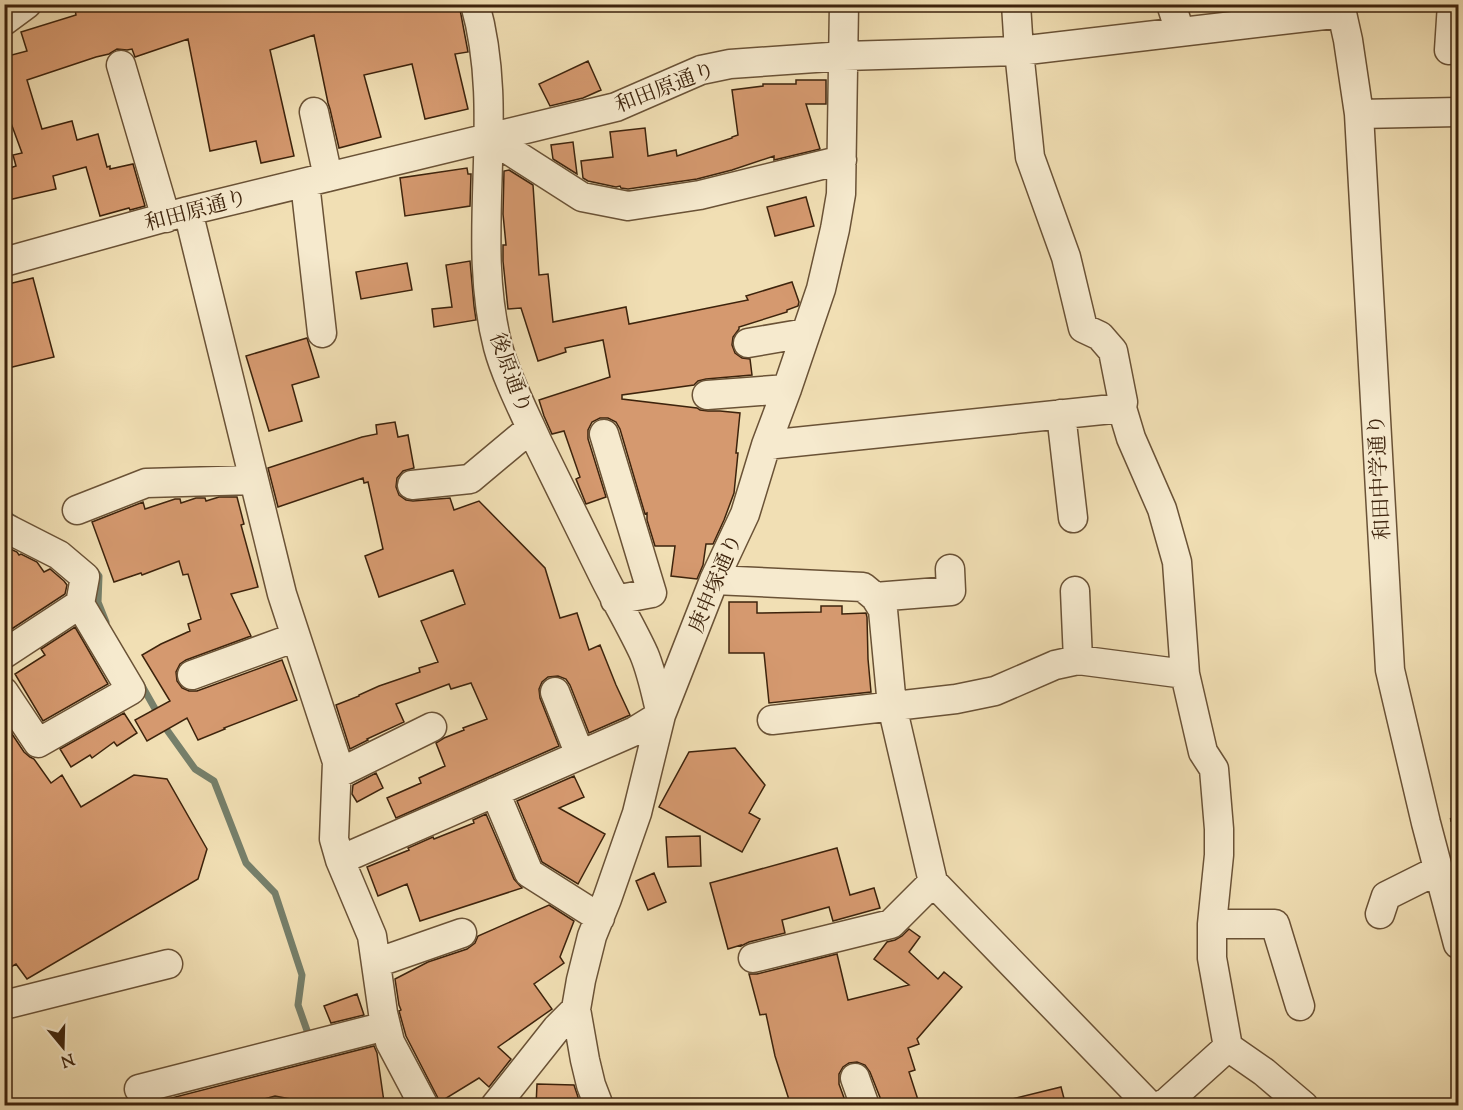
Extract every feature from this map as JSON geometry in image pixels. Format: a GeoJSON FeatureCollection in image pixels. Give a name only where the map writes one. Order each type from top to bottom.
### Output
{"type":"FeatureCollection","features":[{"type":"Feature","properties":{"kind":"street"},"geometry":{"type":"LineString","coordinates":[[4,21],[27,4]]}},
{"type":"Feature","properties":{"kind":"street","name":"後原通り"},"geometry":{"type":"LineString","coordinates":[[475,4],[483,35],[487,66],[490,138],[487,281],[498,348],[531,428],[644,655],[661,715]]}},
{"type":"Feature","properties":{"kind":"street","name":"庚申塚通り"},"geometry":{"type":"LineString","coordinates":[[599,1106],[591,1086],[576,1009],[581,980],[589,947],[637,813],[661,715],[714,580],[745,513],[820,289],[841,194],[844,4]]}},
{"type":"Feature","properties":{"kind":"street"},"geometry":{"type":"LineString","coordinates":[[1016,4],[1030,157],[1066,257],[1083,328],[1100,336],[1113,351],[1124,402],[1122,408],[1131,438],[1162,509],[1177,562],[1185,674],[1203,752],[1214,769],[1219,855],[1212,924],[1212,958],[1228,1047],[1264,1072],[1304,1106]]}},
{"type":"Feature","properties":{"kind":"street"},"geometry":{"type":"LineString","coordinates":[[1171,4],[1180,32]]}},
{"type":"Feature","properties":{"kind":"street"},"geometry":{"type":"LineString","coordinates":[[1449,50],[1452,4]]}},
{"type":"Feature","properties":{"kind":"street","name":"和田原通り"},"geometry":{"type":"LineString","coordinates":[[4,262],[177,214],[616,107],[700,70],[730,64],[844,56],[1019,51],[1180,32],[1341,9]]}},
{"type":"Feature","properties":{"kind":"street","name":"和田中学通り"},"geometry":{"type":"LineString","coordinates":[[1341,9],[1359,114],[1390,670],[1458,944]]}},
{"type":"Feature","properties":{"kind":"street"},"geometry":{"type":"LineString","coordinates":[[121,65],[177,214],[254,480],[282,594],[337,762],[334,839],[340,860],[372,936],[383,1013],[390,1042],[424,1106]]}},
{"type":"Feature","properties":{"kind":"street"},"geometry":{"type":"LineString","coordinates":[[314,112],[322,333]]}},
{"type":"Feature","properties":{"kind":"street"},"geometry":{"type":"LineString","coordinates":[[1359,114],[1458,112]]}},
{"type":"Feature","properties":{"kind":"street"},"geometry":{"type":"LineString","coordinates":[[490,138],[582,197],[628,206],[700,195],[842,160]]}},
{"type":"Feature","properties":{"kind":"street"},"geometry":{"type":"LineString","coordinates":[[748,343],[806,333]]}},
{"type":"Feature","properties":{"kind":"street"},"geometry":{"type":"LineString","coordinates":[[707,394],[787,389]]}},
{"type":"Feature","properties":{"kind":"street"},"geometry":{"type":"LineString","coordinates":[[766,445],[1122,408]]}},
{"type":"Feature","properties":{"kind":"street"},"geometry":{"type":"LineString","coordinates":[[1061,414],[1073,518]]}},
{"type":"Feature","properties":{"kind":"street"},"geometry":{"type":"LineString","coordinates":[[412,485],[470,479],[531,428]]}},
{"type":"Feature","properties":{"kind":"street"},"geometry":{"type":"LineString","coordinates":[[604,434],[652,593],[615,600]]}},
{"type":"Feature","properties":{"kind":"street"},"geometry":{"type":"LineString","coordinates":[[77,510],[146,483],[254,480]]}},
{"type":"Feature","properties":{"kind":"street"},"geometry":{"type":"LineString","coordinates":[[4,527],[59,555],[85,577],[80,604],[131,690],[38,743],[4,692]]}},
{"type":"Feature","properties":{"kind":"street"},"geometry":{"type":"LineString","coordinates":[[875,597],[951,591],[950,570]]}},
{"type":"Feature","properties":{"kind":"street"},"geometry":{"type":"LineString","coordinates":[[714,580],[863,587],[875,597],[883,610],[892,706],[933,882],[1150,1106]]}},
{"type":"Feature","properties":{"kind":"street"},"geometry":{"type":"LineString","coordinates":[[1075,591],[1078,660]]}},
{"type":"Feature","properties":{"kind":"street"},"geometry":{"type":"LineString","coordinates":[[4,654],[80,604]]}},
{"type":"Feature","properties":{"kind":"street"},"geometry":{"type":"LineString","coordinates":[[192,675],[296,637]]}},
{"type":"Feature","properties":{"kind":"street"},"geometry":{"type":"LineString","coordinates":[[772,720],[956,699],[995,691],[1055,665],[1078,660],[1185,674]]}},
{"type":"Feature","properties":{"kind":"street"},"geometry":{"type":"LineString","coordinates":[[555,692],[580,754]]}},
{"type":"Feature","properties":{"kind":"street"},"geometry":{"type":"LineString","coordinates":[[340,860],[635,731],[661,715]]}},
{"type":"Feature","properties":{"kind":"street"},"geometry":{"type":"LineString","coordinates":[[336,774],[432,727]]}},
{"type":"Feature","properties":{"kind":"street"},"geometry":{"type":"LineString","coordinates":[[495,792],[529,873],[600,918]]}},
{"type":"Feature","properties":{"kind":"street"},"geometry":{"type":"LineString","coordinates":[[1380,914],[1386,896],[1438,870]]}},
{"type":"Feature","properties":{"kind":"street"},"geometry":{"type":"LineString","coordinates":[[753,958],[891,924],[933,882]]}},
{"type":"Feature","properties":{"kind":"street"},"geometry":{"type":"LineString","coordinates":[[1212,924],[1275,924],[1300,1006]]}},
{"type":"Feature","properties":{"kind":"street"},"geometry":{"type":"LineString","coordinates":[[376,963],[462,933]]}},
{"type":"Feature","properties":{"kind":"street"},"geometry":{"type":"LineString","coordinates":[[4,1005],[168,964]]}},
{"type":"Feature","properties":{"kind":"street"},"geometry":{"type":"LineString","coordinates":[[495,1106],[576,1009]]}},
{"type":"Feature","properties":{"kind":"street"},"geometry":{"type":"LineString","coordinates":[[139,1089],[386,1026]]}},
{"type":"Feature","properties":{"kind":"street"},"geometry":{"type":"LineString","coordinates":[[1159,1106],[1167,1102],[1228,1047]]}},
{"type":"Feature","properties":{"kind":"street"},"geometry":{"type":"LineString","coordinates":[[855,1078],[865,1106]]}},
{"type":"Feature","properties":{"kind":"building"},"geometry":{"type":"Polygon","coordinates":[[[74,4],[276,4],[277,9],[298,4],[459,4],[468,52],[455,54],[468,109],[425,119],[412,64],[364,75],[381,137],[339,148],[314,35],[270,50],[294,156],[261,163],[256,141],[210,151],[188,39],[135,57],[132,49],[117,49],[109,54],[27,80],[42,129],[72,121],[77,140],[98,134],[107,167],[110,166],[110,169],[133,164],[145,206],[100,216],[86,167],[53,176],[56,189],[4,201],[4,170],[16,166],[13,155],[22,153],[8,115],[10,115],[4,95],[4,57],[27,51],[21,32],[76,15],[74,4]]]}},
{"type":"Feature","properties":{"kind":"building"},"geometry":{"type":"Polygon","coordinates":[[[588,61],[601,90],[583,98],[550,106],[539,84],[588,61]]]}},
{"type":"Feature","properties":{"kind":"building"},"geometry":{"type":"Polygon","coordinates":[[[796,80],[826,80],[826,104],[806,104],[820,149],[774,160],[774,156],[697,179],[628,189],[583,178],[581,161],[613,157],[610,132],[645,128],[648,156],[676,150],[677,156],[738,135],[732,90],[763,86],[763,84],[796,84],[796,80]]]}},
{"type":"Feature","properties":{"kind":"building"},"geometry":{"type":"Polygon","coordinates":[[[573,142],[577,174],[553,159],[551,145],[573,142]]]}},
{"type":"Feature","properties":{"kind":"building"},"geometry":{"type":"Polygon","coordinates":[[[467,168],[468,174],[471,174],[470,206],[405,216],[400,178],[467,168]]]}},
{"type":"Feature","properties":{"kind":"building"},"geometry":{"type":"Polygon","coordinates":[[[509,170],[533,185],[539,275],[548,274],[553,322],[626,307],[629,324],[748,300],[746,296],[792,282],[799,302],[798,306],[787,312],[739,327],[733,337],[732,345],[735,353],[742,358],[750,359],[752,375],[706,379],[694,385],[622,395],[622,399],[740,413],[734,493],[713,544],[706,544],[703,565],[697,579],[671,576],[675,546],[655,546],[647,513],[645,514],[616,422],[608,418],[600,418],[592,422],[588,430],[588,439],[606,497],[586,504],[576,479],[580,477],[564,431],[552,434],[539,400],[610,377],[603,340],[565,348],[566,352],[538,361],[521,308],[508,309],[503,261],[503,245],[506,245],[503,214],[504,171],[509,170]]]}},
{"type":"Feature","properties":{"kind":"building"},"geometry":{"type":"Polygon","coordinates":[[[806,197],[814,226],[775,236],[767,207],[806,197]]]}},
{"type":"Feature","properties":{"kind":"building"},"geometry":{"type":"Polygon","coordinates":[[[470,261],[476,320],[434,327],[432,309],[452,307],[446,265],[470,261]]]}},
{"type":"Feature","properties":{"kind":"building"},"geometry":{"type":"Polygon","coordinates":[[[407,263],[412,290],[361,299],[356,272],[407,263]]]}},
{"type":"Feature","properties":{"kind":"building"},"geometry":{"type":"Polygon","coordinates":[[[33,278],[54,357],[4,369],[4,285],[33,278]]]}},
{"type":"Feature","properties":{"kind":"building"},"geometry":{"type":"Polygon","coordinates":[[[307,338],[319,377],[292,385],[302,421],[269,431],[246,356],[307,338]]]}},
{"type":"Feature","properties":{"kind":"building"},"geometry":{"type":"Polygon","coordinates":[[[395,422],[398,437],[408,435],[414,468],[403,471],[397,478],[396,487],[399,495],[406,500],[413,501],[450,498],[454,510],[479,501],[545,568],[560,618],[577,613],[589,650],[600,645],[630,715],[589,733],[566,679],[558,676],[548,677],[539,689],[540,698],[559,746],[396,818],[387,798],[421,783],[419,778],[445,766],[436,743],[464,730],[463,728],[487,719],[471,683],[451,689],[449,684],[396,704],[404,722],[350,749],[336,705],[379,686],[420,672],[419,668],[438,662],[421,621],[465,604],[453,570],[379,597],[365,556],[383,549],[368,482],[364,483],[363,478],[278,507],[268,468],[377,434],[376,425],[395,422]]]}},
{"type":"Feature","properties":{"kind":"building"},"geometry":{"type":"Polygon","coordinates":[[[219,497],[237,497],[244,524],[241,525],[258,587],[231,594],[251,636],[186,660],[180,664],[176,672],[177,681],[182,688],[197,691],[282,660],[297,700],[198,740],[187,718],[147,741],[135,720],[170,701],[142,655],[190,631],[188,624],[201,619],[188,574],[183,575],[179,561],[142,575],[141,573],[114,582],[92,522],[143,502],[145,509],[175,499],[180,499],[181,503],[196,498],[205,498],[206,501],[219,497]]]}},
{"type":"Feature","properties":{"kind":"building"},"geometry":{"type":"Polygon","coordinates":[[[4,546],[37,562],[44,572],[50,569],[67,585],[65,594],[4,634],[4,546]]]}},
{"type":"Feature","properties":{"kind":"building"},"geometry":{"type":"Polygon","coordinates":[[[729,602],[757,602],[757,613],[821,612],[821,606],[842,606],[842,614],[866,613],[871,692],[769,703],[764,653],[729,653],[729,602]]]}},
{"type":"Feature","properties":{"kind":"building"},"geometry":{"type":"Polygon","coordinates":[[[75,627],[108,684],[43,721],[15,674],[45,655],[41,649],[75,627]]]}},
{"type":"Feature","properties":{"kind":"building"},"geometry":{"type":"Polygon","coordinates":[[[124,713],[137,733],[117,746],[114,742],[92,758],[90,755],[71,767],[60,749],[124,713]]]}},
{"type":"Feature","properties":{"kind":"building"},"geometry":{"type":"Polygon","coordinates":[[[4,722],[24,752],[34,759],[51,783],[62,775],[81,807],[134,775],[167,779],[207,849],[198,879],[27,979],[16,964],[4,971],[4,722]]]}},
{"type":"Feature","properties":{"kind":"building"},"geometry":{"type":"Polygon","coordinates":[[[735,748],[765,785],[749,813],[760,819],[742,852],[659,807],[689,752],[735,748]]]}},
{"type":"Feature","properties":{"kind":"building"},"geometry":{"type":"Polygon","coordinates":[[[376,773],[383,788],[357,802],[352,794],[353,785],[376,773]]]}},
{"type":"Feature","properties":{"kind":"building"},"geometry":{"type":"Polygon","coordinates":[[[574,776],[584,797],[559,808],[605,834],[578,884],[542,862],[517,801],[574,776]]]}},
{"type":"Feature","properties":{"kind":"building"},"geometry":{"type":"Polygon","coordinates":[[[486,814],[514,879],[522,888],[420,921],[407,884],[378,896],[367,867],[409,850],[408,848],[433,837],[434,839],[474,823],[473,820],[486,814]]]}},
{"type":"Feature","properties":{"kind":"building"},"geometry":{"type":"Polygon","coordinates":[[[700,836],[701,866],[668,867],[666,837],[700,836]]]}},
{"type":"Feature","properties":{"kind":"building"},"geometry":{"type":"Polygon","coordinates":[[[837,848],[850,895],[874,888],[880,908],[833,921],[829,907],[782,920],[785,933],[728,949],[710,883],[837,848]]]}},
{"type":"Feature","properties":{"kind":"building"},"geometry":{"type":"Polygon","coordinates":[[[654,873],[666,902],[648,910],[636,881],[654,873]]]}},
{"type":"Feature","properties":{"kind":"building"},"geometry":{"type":"Polygon","coordinates":[[[549,905],[574,921],[560,957],[564,963],[534,984],[552,1009],[498,1047],[511,1059],[489,1087],[479,1078],[440,1102],[406,1036],[399,1011],[401,1010],[395,979],[428,962],[467,949],[475,943],[478,936],[549,905]]]}},
{"type":"Feature","properties":{"kind":"building"},"geometry":{"type":"Polygon","coordinates":[[[909,929],[920,937],[909,952],[938,979],[944,972],[962,987],[917,1039],[919,1044],[908,1048],[915,1070],[909,1072],[920,1106],[881,1106],[881,1100],[870,1072],[865,1065],[857,1062],[843,1067],[839,1074],[839,1084],[847,1106],[791,1106],[775,1056],[766,1014],[760,1015],[749,974],[837,954],[848,1000],[909,985],[874,959],[887,942],[902,936],[909,929]]]}},
{"type":"Feature","properties":{"kind":"building"},"geometry":{"type":"Polygon","coordinates":[[[357,994],[364,1015],[331,1023],[324,1006],[357,994]]]}},
{"type":"Feature","properties":{"kind":"building"},"geometry":{"type":"Polygon","coordinates":[[[374,1046],[384,1102],[359,1106],[291,1106],[290,1099],[275,1096],[238,1106],[152,1106],[152,1103],[374,1046]]]}},
{"type":"Feature","properties":{"kind":"building"},"geometry":{"type":"Polygon","coordinates":[[[537,1084],[574,1085],[578,1106],[536,1106],[537,1084]]]}},
{"type":"Feature","properties":{"kind":"building"},"geometry":{"type":"Polygon","coordinates":[[[1061,1087],[1066,1106],[1013,1106],[1012,1099],[1061,1087]]]}},
{"type":"Feature","properties":{"kind":"waterway"},"geometry":{"type":"LineString","coordinates":[[4,505],[10,516],[15,519]]}},
{"type":"Feature","properties":{"kind":"waterway"},"geometry":{"type":"LineString","coordinates":[[96,572],[99,576],[98,602],[106,622]]}},
{"type":"Feature","properties":{"kind":"waterway"},"geometry":{"type":"LineString","coordinates":[[141,684],[167,730],[195,769],[214,781],[246,863],[275,893],[302,975],[298,1005],[310,1039]]}}]}
